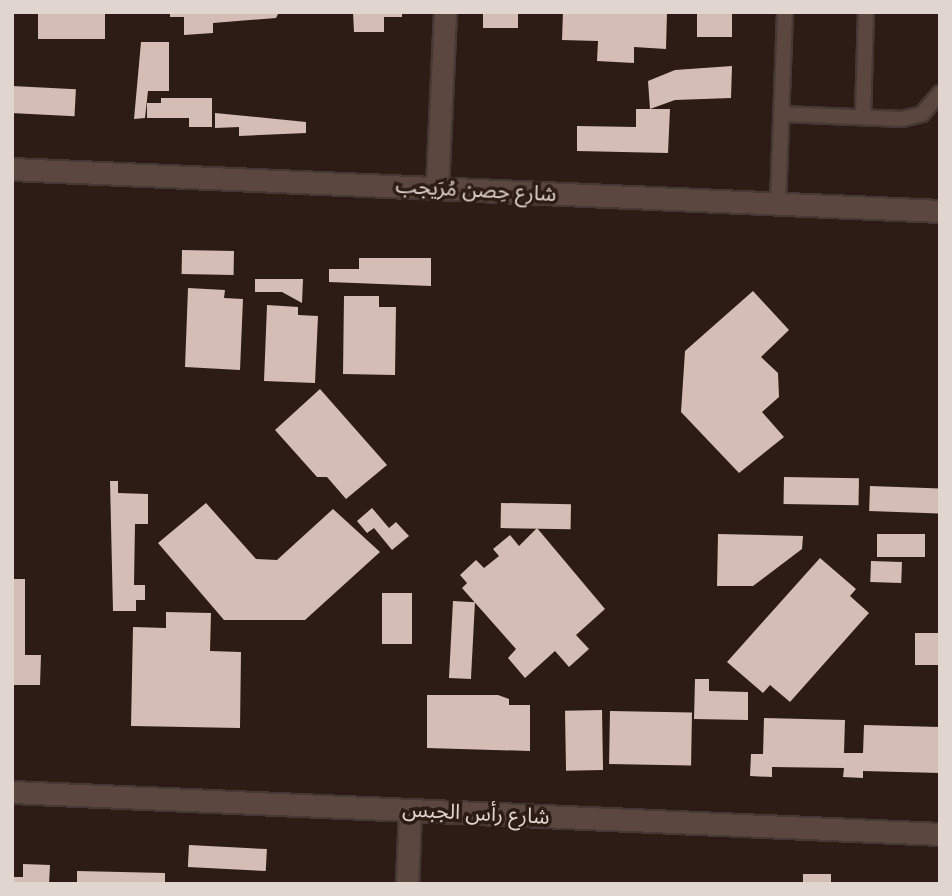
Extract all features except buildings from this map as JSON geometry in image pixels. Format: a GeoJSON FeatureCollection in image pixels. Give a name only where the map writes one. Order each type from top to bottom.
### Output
{"type":"FeatureCollection","features":[{"type":"Feature","properties":{"kind":"street"},"geometry":{"type":"LineString","coordinates":[[437,188],[445,12]]}},
{"type":"Feature","properties":{"kind":"street","name":"شارع حِصن مُرَيجب"},"geometry":{"type":"LineString","coordinates":[[12,169],[940,211]]}},
{"type":"Feature","properties":{"kind":"street","name":"شارع رأس الجبس"},"geometry":{"type":"LineString","coordinates":[[12,792],[940,834]]}},
{"type":"Feature","properties":{"kind":"street"},"geometry":{"type":"LineString","coordinates":[[407,884],[410,810]]}},
{"type":"Feature","properties":{"kind":"lane"},"geometry":{"type":"LineString","coordinates":[[778,203],[785,12]]}},
{"type":"Feature","properties":{"kind":"lane"},"geometry":{"type":"LineString","coordinates":[[863,117],[866,12]]}},
{"type":"Feature","properties":{"kind":"lane"},"geometry":{"type":"LineString","coordinates":[[781,114],[912,117],[930,107],[940,93]]}}]}
